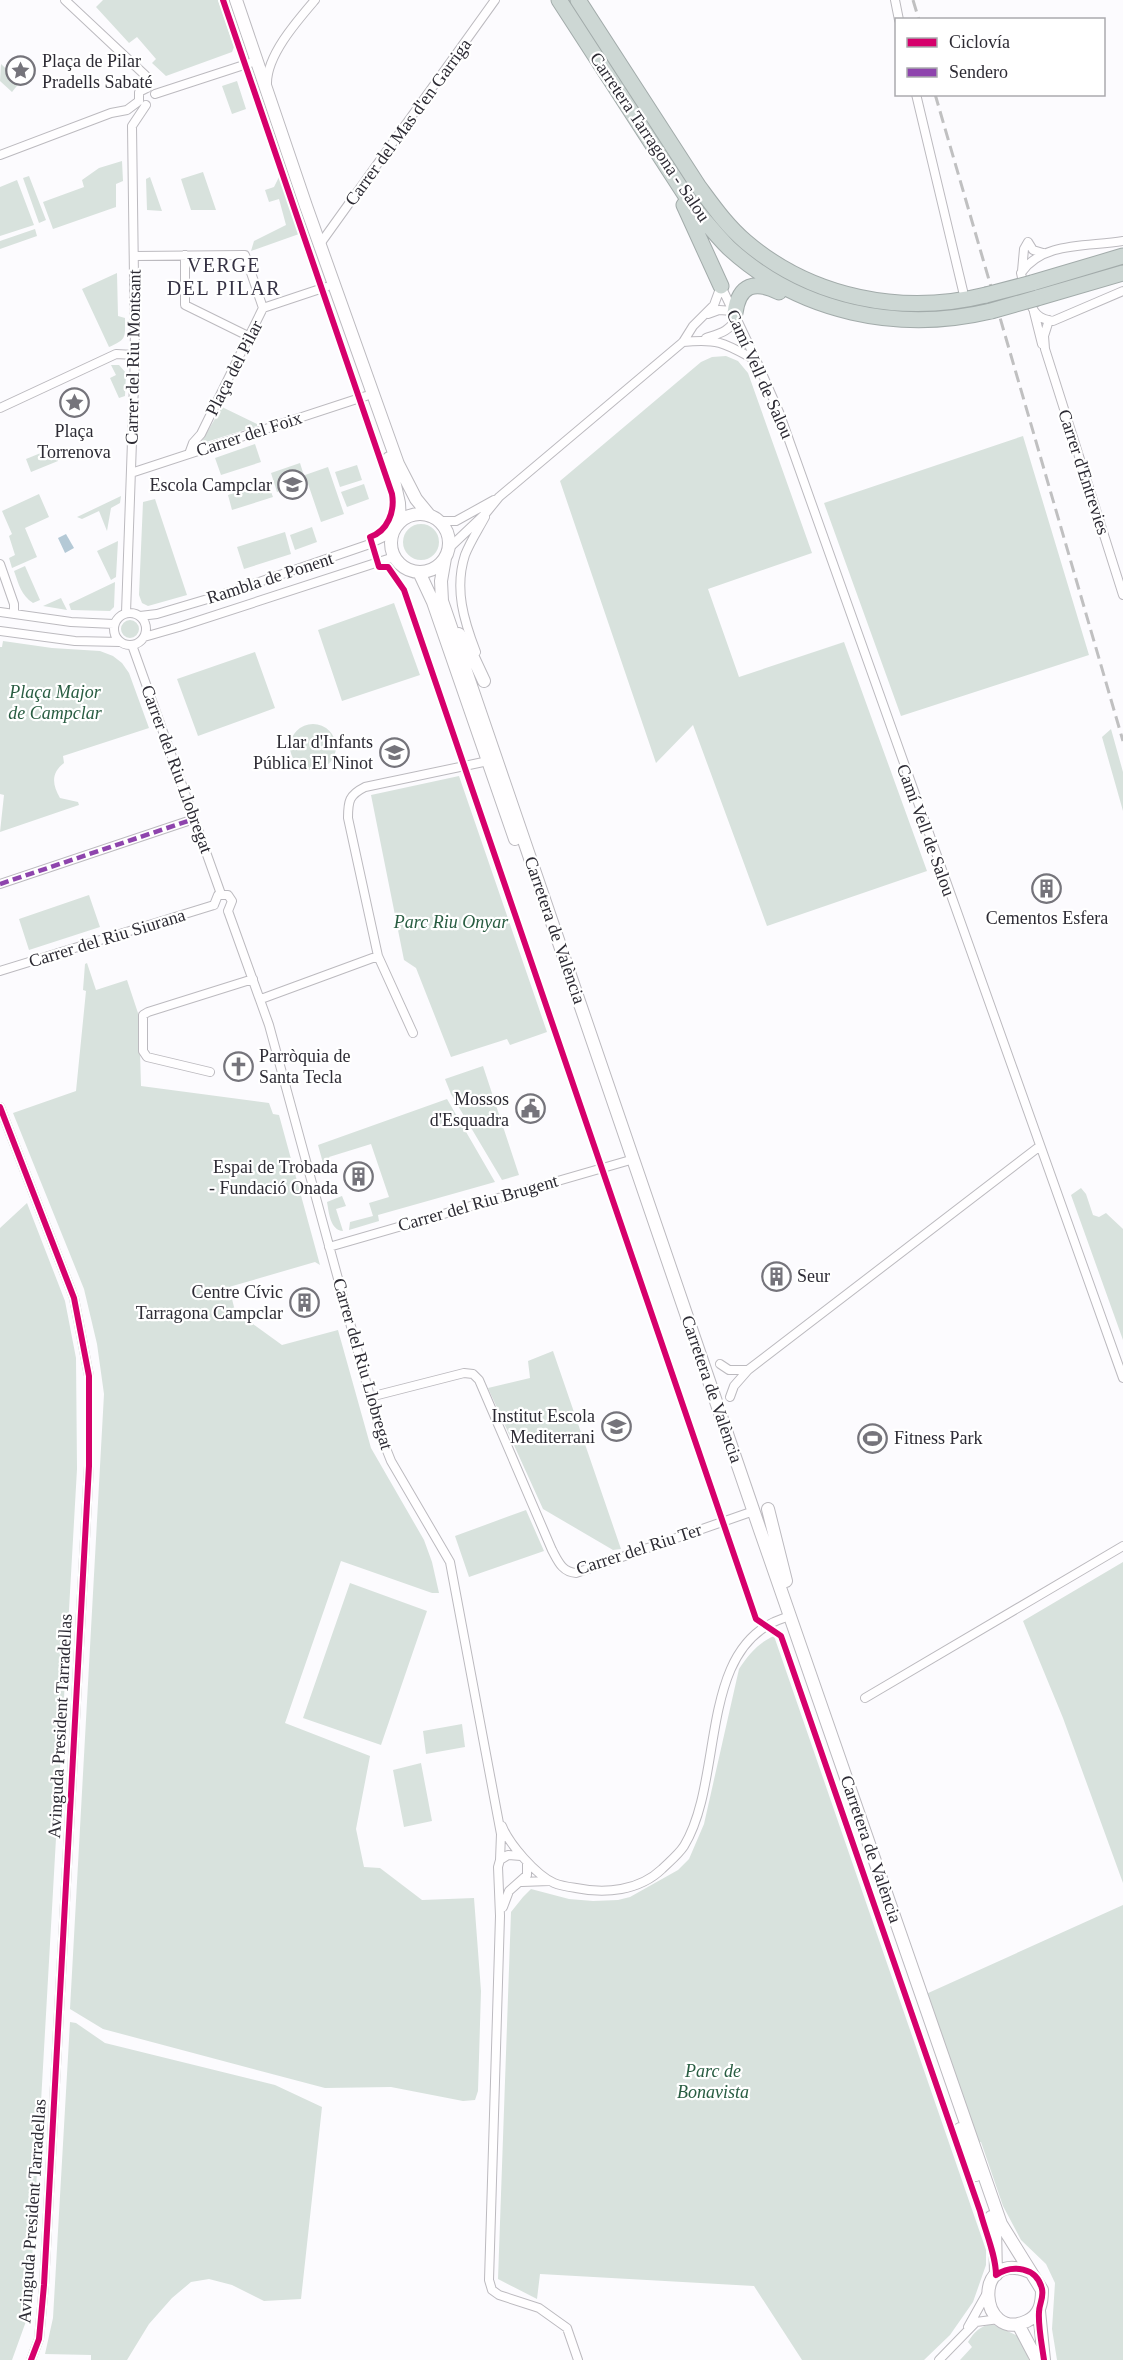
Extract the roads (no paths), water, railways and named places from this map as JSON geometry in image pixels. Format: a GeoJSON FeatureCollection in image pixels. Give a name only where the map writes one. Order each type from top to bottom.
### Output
{"type":"FeatureCollection","features":[{"type":"Feature","properties":{"kind":"highway","name":"Carretera Tarragona - Salou"},"geometry":{"type":"LineString","coordinates":[[559,0],[693,207],[731,249],[771,278],[819,304],[894,320],[951,319],[1035,305]]}},
{"type":"Feature","properties":{"kind":"highway","name":"Carretera Tarragona - Salou"},"geometry":{"type":"LineString","coordinates":[[578,0],[699,187],[723,219],[747,243],[807,280],[840,293],[900,304],[945,303],[1026,278],[1118,256]]}},
{"type":"Feature","properties":{"kind":"highway"},"geometry":{"type":"LineString","coordinates":[[666,167],[721,286]]}},
{"type":"Feature","properties":{"kind":"highway"},"geometry":{"type":"LineString","coordinates":[[1035,305],[1099,280],[1123,275]]}},
{"type":"Feature","properties":{"kind":"highway"},"geometry":{"type":"LineString","coordinates":[[735,314],[740,295],[749,287],[759,284],[797,300],[819,304]]}},
{"type":"Feature","properties":{"kind":"main road"},"geometry":{"type":"LineString","coordinates":[[228,0],[326,287],[335,304],[392,469],[398,525],[391,546],[394,557],[401,566],[419,572],[432,570],[447,554],[448,536],[416,499],[398,464],[236,0]]}},
{"type":"Feature","properties":{"kind":"main road"},"geometry":{"type":"LineString","coordinates":[[398,525],[415,514],[435,519]]}},
{"type":"Feature","properties":{"kind":"main road","name":"Carretera de València"},"geometry":{"type":"LineString","coordinates":[[447,554],[441,581],[442,601],[1000,2217],[1030,2272]]}},
{"type":"Feature","properties":{"kind":"main road","name":"Carretera de València"},"geometry":{"type":"LineString","coordinates":[[419,572],[434,602],[807,1688],[995,2227],[996,2275]]}},
{"type":"Feature","properties":{"kind":"main road"},"geometry":{"type":"LineString","coordinates":[[451,627],[470,651],[484,681]]}},
{"type":"Feature","properties":{"kind":"main road"},"geometry":{"type":"LineString","coordinates":[[768,1509],[801,1646]]}},
{"type":"Feature","properties":{"kind":"main road"},"geometry":{"type":"LineString","coordinates":[[1012,2268],[1021,2268],[1030,2272],[1039,2281],[1042,2290],[1042,2302],[1038,2311],[1027,2321],[1018,2324],[1007,2323],[999,2319],[992,2312],[988,2303],[987,2293],[990,2282],[996,2275],[1012,2268]]}},
{"type":"Feature","properties":{"kind":"main road"},"geometry":{"type":"LineString","coordinates":[[1038,2311],[1044,2360]]}},
{"type":"Feature","properties":{"kind":"main road"},"geometry":{"type":"LineString","coordinates":[[1018,2324],[1037,2360]]}},
{"type":"Feature","properties":{"kind":"street"},"geometry":{"type":"LineString","coordinates":[[65,0],[146,76],[147,88]]}},
{"type":"Feature","properties":{"kind":"street"},"geometry":{"type":"LineString","coordinates":[[267,90],[267,74],[273,58],[315,0]]}},
{"type":"Feature","properties":{"kind":"street","name":"Carrer del Mas d'en Garriga"},"geometry":{"type":"LineString","coordinates":[[320,244],[495,0]]}},
{"type":"Feature","properties":{"kind":"street"},"geometry":{"type":"LineString","coordinates":[[895,0],[899,18]]}},
{"type":"Feature","properties":{"kind":"street"},"geometry":{"type":"LineString","coordinates":[[155,94],[250,63]]}},
{"type":"Feature","properties":{"kind":"street"},"geometry":{"type":"LineString","coordinates":[[147,88],[155,94]]}},
{"type":"Feature","properties":{"kind":"street"},"geometry":{"type":"LineString","coordinates":[[143,103],[139,92],[147,88]]}},
{"type":"Feature","properties":{"kind":"street"},"geometry":{"type":"LineString","coordinates":[[0,155],[111,113],[154,101],[155,94]]}},
{"type":"Feature","properties":{"kind":"street"},"geometry":{"type":"LineString","coordinates":[[917,96],[973,295]]}},
{"type":"Feature","properties":{"kind":"street","name":"Carrer del Riu Montsant"},"geometry":{"type":"LineString","coordinates":[[126,613],[135,355],[132,126],[143,103]]}},
{"type":"Feature","properties":{"kind":"street"},"geometry":{"type":"LineString","coordinates":[[1026,278],[1029,262],[1043,253],[1057,249],[1123,241]]}},
{"type":"Feature","properties":{"kind":"street"},"geometry":{"type":"LineString","coordinates":[[1026,278],[1024,249],[1028,242],[1034,250],[1043,253]]}},
{"type":"Feature","properties":{"kind":"street"},"geometry":{"type":"LineString","coordinates":[[185,255],[185,305],[250,337]]}},
{"type":"Feature","properties":{"kind":"street"},"geometry":{"type":"LineString","coordinates":[[134,256],[245,255],[263,308]]}},
{"type":"Feature","properties":{"kind":"street","name":"Carrer d'Entrevies"},"geometry":{"type":"LineString","coordinates":[[1026,278],[1026,293],[1035,305],[1039,339],[1045,349],[1123,593]]}},
{"type":"Feature","properties":{"kind":"street"},"geometry":{"type":"LineString","coordinates":[[447,554],[499,497],[683,342],[693,326],[719,297],[721,286]]}},
{"type":"Feature","properties":{"kind":"street","name":"Camí Vell de Salou"},"geometry":{"type":"LineString","coordinates":[[721,286],[758,362],[779,412],[1123,1378]]}},
{"type":"Feature","properties":{"kind":"street","name":"Plaça del Pilar"},"geometry":{"type":"LineString","coordinates":[[189,454],[263,308],[326,287]]}},
{"type":"Feature","properties":{"kind":"street"},"geometry":{"type":"LineString","coordinates":[[1035,305],[1042,320],[1063,318],[1123,291]]}},
{"type":"Feature","properties":{"kind":"street"},"geometry":{"type":"LineString","coordinates":[[683,342],[723,333],[729,329],[735,314],[719,310],[705,315]]}},
{"type":"Feature","properties":{"kind":"street","name":"Carrer d'Entrevies"},"geometry":{"type":"LineString","coordinates":[[1045,349],[1044,336],[1049,320]]}},
{"type":"Feature","properties":{"kind":"street"},"geometry":{"type":"LineString","coordinates":[[700,340],[724,343],[758,362]]}},
{"type":"Feature","properties":{"kind":"street"},"geometry":{"type":"LineString","coordinates":[[0,408],[116,354],[135,355]]}},
{"type":"Feature","properties":{"kind":"street","name":"Carrer del Foix"},"geometry":{"type":"LineString","coordinates":[[131,473],[366,396]]}},
{"type":"Feature","properties":{"kind":"street"},"geometry":{"type":"LineString","coordinates":[[435,519],[456,521],[499,497]]}},
{"type":"Feature","properties":{"kind":"street"},"geometry":{"type":"LineString","coordinates":[[484,681],[462,611],[460,586],[465,557],[486,513]]}},
{"type":"Feature","properties":{"kind":"street","name":"Rambla de Ponent"},"geometry":{"type":"LineString","coordinates":[[140,616],[157,614],[221,595],[367,545],[386,536],[398,525]]}},
{"type":"Feature","properties":{"kind":"street","name":"Rambla de Ponent"},"geometry":{"type":"LineString","coordinates":[[144,637],[394,557]]}},
{"type":"Feature","properties":{"kind":"street"},"geometry":{"type":"LineString","coordinates":[[0,564],[14,604],[14,614]]}},
{"type":"Feature","properties":{"kind":"street"},"geometry":{"type":"LineString","coordinates":[[0,612],[71,622],[114,624]]}},
{"type":"Feature","properties":{"kind":"street"},"geometry":{"type":"LineString","coordinates":[[0,631],[75,641],[120,642],[132,645],[144,637],[146,626],[140,616],[126,613],[121,615],[114,624],[115,637],[120,642]]}},
{"type":"Feature","properties":{"kind":"street","name":"Carrer del Riu Llobregat"},"geometry":{"type":"LineString","coordinates":[[132,645],[221,894]]}},
{"type":"Feature","properties":{"kind":"street"},"geometry":{"type":"LineString","coordinates":[[413,1033],[378,956],[348,818],[348,803],[351,796],[365,787],[488,761]]}},
{"type":"Feature","properties":{"kind":"street"},"geometry":{"type":"LineString","coordinates":[[0,884],[194,819]]}},
{"type":"Feature","properties":{"kind":"street"},"geometry":{"type":"LineString","coordinates":[[221,894],[228,895],[232,901],[228,911],[219,911],[214,905],[215,898],[221,894]]}},
{"type":"Feature","properties":{"kind":"street","name":"Carrer del Riu Siurana"},"geometry":{"type":"LineString","coordinates":[[0,971],[214,905]]}},
{"type":"Feature","properties":{"kind":"street","name":"Carrer del Riu Llobregat"},"geometry":{"type":"LineString","coordinates":[[228,911],[261,999],[370,1397],[391,1461],[450,1562],[501,1834],[501,1860]]}},
{"type":"Feature","properties":{"kind":"street"},"geometry":{"type":"LineString","coordinates":[[261,999],[378,956]]}},
{"type":"Feature","properties":{"kind":"street"},"geometry":{"type":"LineString","coordinates":[[210,1072],[147,1057],[143,1051],[143,1015],[253,979]]}},
{"type":"Feature","properties":{"kind":"street","name":"Avinguda President Tarradellas"},"geometry":{"type":"LineString","coordinates":[[0,1107],[74,1298],[89,1376],[89,1466],[45,2273],[39,2339],[31,2360]]}},
{"type":"Feature","properties":{"kind":"street"},"geometry":{"type":"LineString","coordinates":[[730,1397],[734,1386],[748,1370],[1041,1146]]}},
{"type":"Feature","properties":{"kind":"street","name":"Carrer del Riu Brugent"},"geometry":{"type":"LineString","coordinates":[[329,1247],[627,1161]]}},
{"type":"Feature","properties":{"kind":"street"},"geometry":{"type":"LineString","coordinates":[[720,1364],[729,1370],[748,1370]]}},
{"type":"Feature","properties":{"kind":"street","name":"Carrer del Riu Ter"},"geometry":{"type":"LineString","coordinates":[[370,1397],[464,1373],[473,1374],[479,1380],[552,1550],[563,1568],[569,1572],[576,1573],[748,1513]]}},
{"type":"Feature","properties":{"kind":"street"},"geometry":{"type":"LineString","coordinates":[[865,1698],[1123,1545]]}},
{"type":"Feature","properties":{"kind":"street","name":"Carrer del Riu Llobregat"},"geometry":{"type":"LineString","coordinates":[[519,1883],[549,1881],[597,1892],[626,1888],[656,1875],[683,1847],[701,1802],[725,1682],[733,1660],[751,1636],[765,1626],[784,1618]]}},
{"type":"Feature","properties":{"kind":"street","name":"Carrer del Riu Llobregat"},"geometry":{"type":"LineString","coordinates":[[496,1812],[504,1832],[524,1859],[549,1881]]}},
{"type":"Feature","properties":{"kind":"street"},"geometry":{"type":"LineString","coordinates":[[501,1916],[504,1899],[529,1870],[524,1859],[512,1854],[501,1860],[498,1867],[501,1916],[489,2280],[492,2290],[500,2295],[539,2308],[567,2328],[578,2360]]}},
{"type":"Feature","properties":{"kind":"street"},"geometry":{"type":"LineString","coordinates":[[499,1875],[507,1884],[519,1883]]}},
{"type":"Feature","properties":{"kind":"street"},"geometry":{"type":"LineString","coordinates":[[963,2334],[987,2293]]}},
{"type":"Feature","properties":{"kind":"street"},"geometry":{"type":"LineString","coordinates":[[939,2360],[976,2322],[999,2319]]}},
{"type":"Feature","properties":{"kind":"water"},"geometry":{"type":"Polygon","coordinates":[[[66,534],[74,548],[65,553],[58,538],[66,534]]]}},
{"type":"Feature","properties":{"kind":"railway"},"geometry":{"type":"LineString","coordinates":[[913,0],[918,18]]}},
{"type":"Feature","properties":{"kind":"railway"},"geometry":{"type":"LineString","coordinates":[[936,96],[1123,741]]}},
{"type":"Feature","properties":{"kind":"place","name":"Plaça de Pilar Pradells Sabaté"},"geometry":{"type":"Point","coordinates":[21,71]}},
{"type":"Feature","properties":{"kind":"place","name":"Plaça Torrenova"},"geometry":{"type":"Point","coordinates":[74,402]}},
{"type":"Feature","properties":{"kind":"place","name":"Escola Campclar"},"geometry":{"type":"Point","coordinates":[293,485]}},
{"type":"Feature","properties":{"kind":"place","name":"Llar d'Infants Pública El Ninot"},"geometry":{"type":"Point","coordinates":[394,752]}},
{"type":"Feature","properties":{"kind":"place","name":"Cementos Esfera"},"geometry":{"type":"Point","coordinates":[1047,889]}},
{"type":"Feature","properties":{"kind":"place","name":"Parròquia de Santa Tecla"},"geometry":{"type":"Point","coordinates":[238,1066]}},
{"type":"Feature","properties":{"kind":"place","name":"Mossos d'Esquadra"},"geometry":{"type":"Point","coordinates":[530,1109]}},
{"type":"Feature","properties":{"kind":"place","name":"Espai de Trobada - Fundació Onada"},"geometry":{"type":"Point","coordinates":[359,1177]}},
{"type":"Feature","properties":{"kind":"place","name":"Seur"},"geometry":{"type":"Point","coordinates":[776,1276]}},
{"type":"Feature","properties":{"kind":"place","name":"Centre Cívic Tarragona Campclar"},"geometry":{"type":"Point","coordinates":[304,1302]}},
{"type":"Feature","properties":{"kind":"place","name":"Institut Escola Mediterrani"},"geometry":{"type":"Point","coordinates":[616,1426]}},
{"type":"Feature","properties":{"kind":"place","name":"Fitness Park"},"geometry":{"type":"Point","coordinates":[873,1438]}},
{"type":"Feature","properties":{"kind":"district","name":"VERGE DEL PILAR"},"geometry":{"type":"Point","coordinates":[224,276]}},
{"type":"Feature","properties":{"kind":"park label","name":"Plaça Major de Campclar"},"geometry":{"type":"Point","coordinates":[55,702]}},
{"type":"Feature","properties":{"kind":"park label","name":"Parc Riu Onyar"},"geometry":{"type":"Point","coordinates":[451,922]}},
{"type":"Feature","properties":{"kind":"park label","name":"Parc de Bonavista"},"geometry":{"type":"Point","coordinates":[713,2081]}}]}
